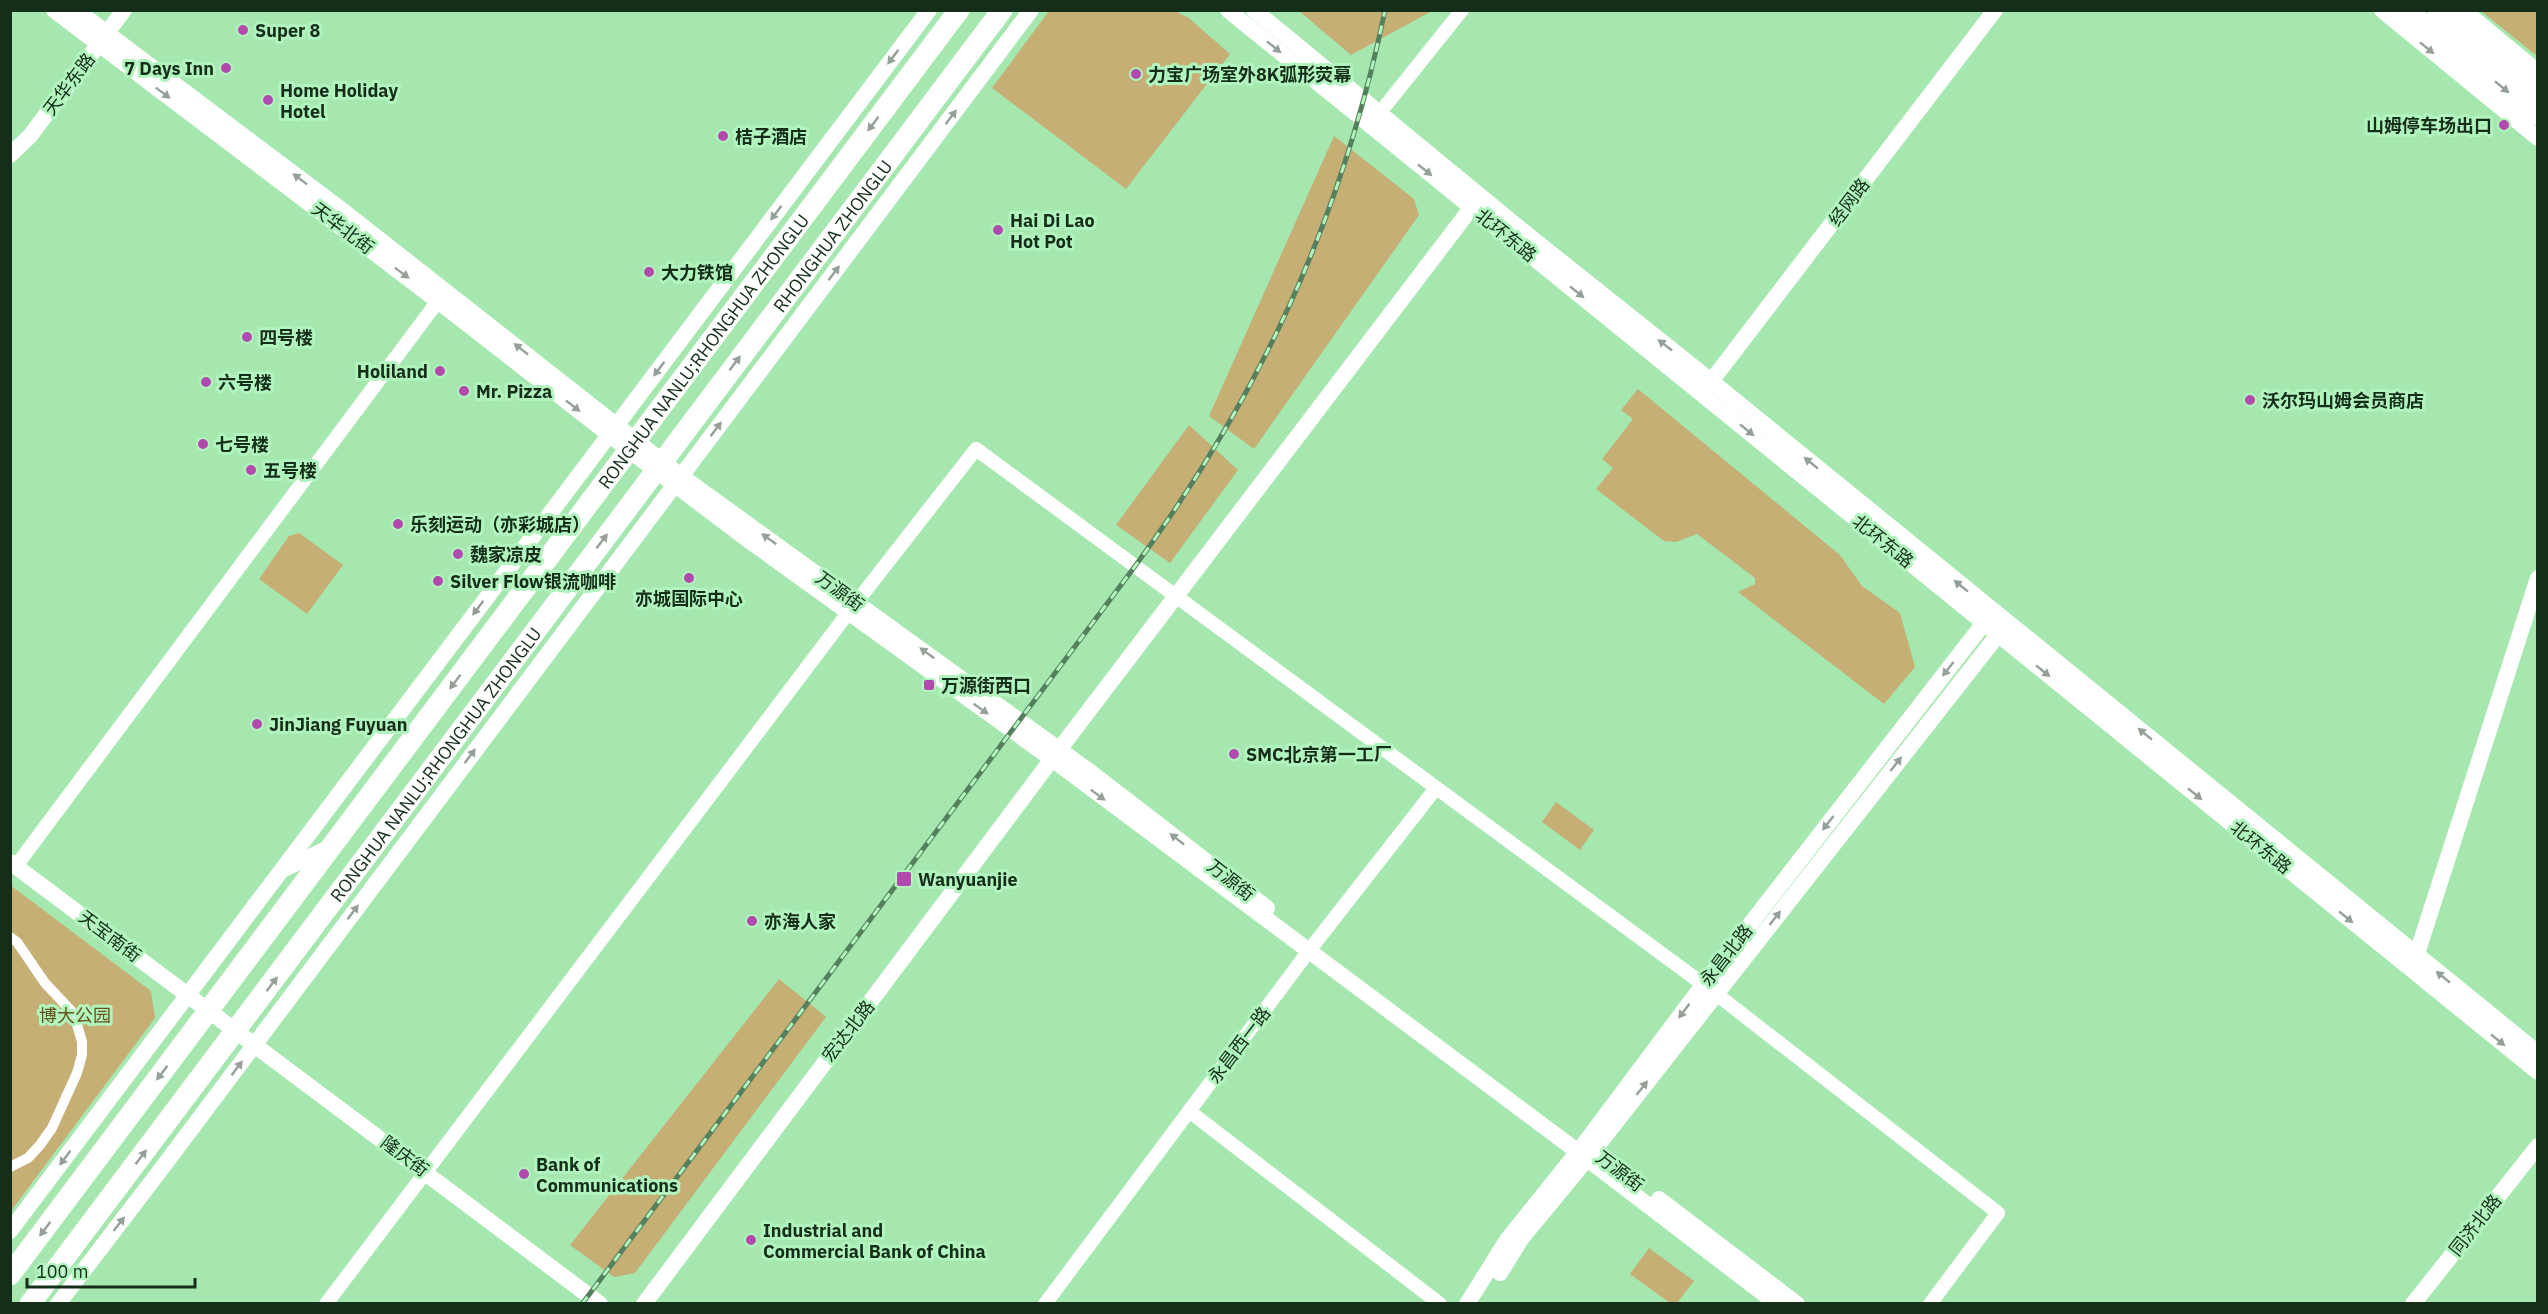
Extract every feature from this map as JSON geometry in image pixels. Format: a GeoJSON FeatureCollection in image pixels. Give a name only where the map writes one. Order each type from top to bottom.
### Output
{"type":"FeatureCollection","features":[{"type":"Feature","properties":{"kind":"main road","name":"RONGHUA NANLU;RHONGHUA ZHONGLU"},"geometry":{"type":"LineString","coordinates":[[10,1275],[959,10]]}},
{"type":"Feature","properties":{"kind":"main road","name":"RHONGHUA ZHONGLU"},"geometry":{"type":"LineString","coordinates":[[658,465],[1002,10]]}},
{"type":"Feature","properties":{"kind":"main road"},"geometry":{"type":"LineString","coordinates":[[2408,10],[2538,115]]}},
{"type":"Feature","properties":{"kind":"main road"},"geometry":{"type":"LineString","coordinates":[[2437,10],[2538,91]]}},
{"type":"Feature","properties":{"kind":"main road","name":"RONGHUA NANLU;RHONGHUA ZHONGLU"},"geometry":{"type":"LineString","coordinates":[[30,1304],[658,465]]}},
{"type":"Feature","properties":{"kind":"street","name":"天华北街"},"geometry":{"type":"LineString","coordinates":[[54,10],[99,36],[352,218],[658,465]]}},
{"type":"Feature","properties":{"kind":"street","name":"天华北街"},"geometry":{"type":"LineString","coordinates":[[76,10],[99,36],[438,301],[613,429]]}},
{"type":"Feature","properties":{"kind":"street","name":"天华东路"},"geometry":{"type":"LineString","coordinates":[[10,155],[30,136],[99,36],[111,10]]}},
{"type":"Feature","properties":{"kind":"street","name":"天华东路"},"geometry":{"type":"LineString","coordinates":[[10,148],[20,129],[124,10]]}},
{"type":"Feature","properties":{"kind":"street"},"geometry":{"type":"LineString","coordinates":[[10,1231],[928,10]]}},
{"type":"Feature","properties":{"kind":"street"},"geometry":{"type":"LineString","coordinates":[[58,1304],[1031,10]]}},
{"type":"Feature","properties":{"kind":"street","name":"北环东路"},"geometry":{"type":"LineString","coordinates":[[1228,10],[1476,202],[1707,387],[2414,963],[2538,1072]]}},
{"type":"Feature","properties":{"kind":"street","name":"北环东路"},"geometry":{"type":"LineString","coordinates":[[1254,10],[1395,127],[1476,202]]}},
{"type":"Feature","properties":{"kind":"street"},"geometry":{"type":"LineString","coordinates":[[1269,10],[1386,105],[1395,127]]}},
{"type":"Feature","properties":{"kind":"street"},"geometry":{"type":"LineString","coordinates":[[1386,105],[1462,10]]}},
{"type":"Feature","properties":{"kind":"street","name":"经网路"},"geometry":{"type":"LineString","coordinates":[[1707,387],[1995,10]]}},
{"type":"Feature","properties":{"kind":"street"},"geometry":{"type":"LineString","coordinates":[[2382,10],[2538,138]]}},
{"type":"Feature","properties":{"kind":"street"},"geometry":{"type":"LineString","coordinates":[[2463,10],[2538,72]]}},
{"type":"Feature","properties":{"kind":"street"},"geometry":{"type":"LineString","coordinates":[[955,75],[1000,51]]}},
{"type":"Feature","properties":{"kind":"street","name":"宏达北路"},"geometry":{"type":"LineString","coordinates":[[644,1304],[1055,754],[1476,202]]}},
{"type":"Feature","properties":{"kind":"street"},"geometry":{"type":"LineString","coordinates":[[703,309],[757,279]]}},
{"type":"Feature","properties":{"kind":"street"},"geometry":{"type":"LineString","coordinates":[[13,864],[438,301]]}},
{"type":"Feature","properties":{"kind":"street"},"geometry":{"type":"LineString","coordinates":[[326,1304],[852,608],[976,449],[1709,989],[1998,1213],[1930,1304]]}},
{"type":"Feature","properties":{"kind":"street","name":"万源街"},"geometry":{"type":"LineString","coordinates":[[658,465],[1055,754],[1312,948],[1797,1304]]}},
{"type":"Feature","properties":{"kind":"street"},"geometry":{"type":"LineString","coordinates":[[2414,963],[2538,578]]}},
{"type":"Feature","properties":{"kind":"street"},"geometry":{"type":"LineString","coordinates":[[533,633],[577,614]]}},
{"type":"Feature","properties":{"kind":"street","name":"永昌北路"},"geometry":{"type":"LineString","coordinates":[[1479,1304],[1521,1239],[1586,1151],[1988,617]]}},
{"type":"Feature","properties":{"kind":"street","name":"永昌北路"},"geometry":{"type":"LineString","coordinates":[[1709,989],[2002,629]]}},
{"type":"Feature","properties":{"kind":"street","name":"永昌西一路"},"geometry":{"type":"LineString","coordinates":[[1045,1304],[1312,948],[1436,788]]}},
{"type":"Feature","properties":{"kind":"street"},"geometry":{"type":"LineString","coordinates":[[281,871],[332,846]]}},
{"type":"Feature","properties":{"kind":"street","name":"天宝南街"},"geometry":{"type":"LineString","coordinates":[[13,864],[210,1010]]}},
{"type":"Feature","properties":{"kind":"street"},"geometry":{"type":"LineString","coordinates":[[10,937],[17,942],[45,983],[74,1014],[82,1042],[82,1055],[77,1073],[52,1128],[28,1158],[10,1167]]}},
{"type":"Feature","properties":{"kind":"street","name":"北环东路"},"geometry":{"type":"LineString","coordinates":[[2414,963],[2538,1053]]}},
{"type":"Feature","properties":{"kind":"street","name":"隆庆街"},"geometry":{"type":"LineString","coordinates":[[210,1010],[600,1304]]}},
{"type":"Feature","properties":{"kind":"street"},"geometry":{"type":"LineString","coordinates":[[1189,1111],[1440,1304]]}},
{"type":"Feature","properties":{"kind":"street","name":"同济北路"},"geometry":{"type":"LineString","coordinates":[[2413,1304],[2538,1146]]}},
{"type":"Feature","properties":{"kind":"street","name":"万源街"},"geometry":{"type":"LineString","coordinates":[[1586,1151],[1777,1304]]}},
{"type":"Feature","properties":{"kind":"street","name":"永昌北路"},"geometry":{"type":"LineString","coordinates":[[1467,1304],[1507,1240],[1586,1151]]}},
{"type":"Feature","properties":{"kind":"street"},"geometry":{"type":"LineString","coordinates":[[112,1195],[159,1172]]}},
{"type":"Feature","properties":{"kind":"green space"},"geometry":{"type":"Polygon","coordinates":[[[1049,11],[1175,11],[1189,18],[1230,54],[1126,189],[992,88],[1049,11]]]}},
{"type":"Feature","properties":{"kind":"green space"},"geometry":{"type":"Polygon","coordinates":[[[1299,11],[1432,11],[1351,55],[1299,11]]]}},
{"type":"Feature","properties":{"kind":"green space"},"geometry":{"type":"Polygon","coordinates":[[[2481,11],[2537,11],[2537,56],[2481,11]]]}},
{"type":"Feature","properties":{"kind":"green space"},"geometry":{"type":"Polygon","coordinates":[[[1334,136],[1414,199],[1419,215],[1254,449],[1209,416],[1334,136]]]}},
{"type":"Feature","properties":{"kind":"green space"},"geometry":{"type":"Polygon","coordinates":[[[1638,389],[1840,555],[1862,586],[1900,613],[1915,667],[1884,704],[1738,592],[1755,584],[1755,578],[1697,534],[1676,542],[1664,541],[1596,489],[1613,468],[1602,459],[1633,419],[1621,410],[1638,389]]]}},
{"type":"Feature","properties":{"kind":"green space"},"geometry":{"type":"Polygon","coordinates":[[[1189,425],[1238,470],[1170,563],[1116,525],[1189,425]]]}},
{"type":"Feature","properties":{"kind":"green space"},"geometry":{"type":"Polygon","coordinates":[[[299,533],[343,565],[307,614],[259,579],[289,536],[299,533]]]}},
{"type":"Feature","properties":{"kind":"green space"},"geometry":{"type":"Polygon","coordinates":[[[1556,802],[1594,830],[1580,850],[1542,822],[1556,802]]]}},
{"type":"Feature","properties":{"kind":"green space","name":"博大公园"},"geometry":{"type":"Polygon","coordinates":[[[10,885],[151,991],[155,1018],[11,1211],[10,885]]]}},
{"type":"Feature","properties":{"kind":"green space"},"geometry":{"type":"Polygon","coordinates":[[[779,979],[826,1017],[635,1273],[614,1277],[570,1245],[779,979]]]}},
{"type":"Feature","properties":{"kind":"green space"},"geometry":{"type":"Polygon","coordinates":[[[1649,1248],[1694,1281],[1677,1303],[1670,1303],[1630,1274],[1649,1248]]]}},
{"type":"Feature","properties":{"kind":"railway"},"geometry":{"type":"LineString","coordinates":[[582,1304],[1133,569],[1219,439],[1257,372],[1320,234],[1367,87],[1385,10]]}},
{"type":"Feature","properties":{"kind":"place","name":"Super 8"},"geometry":{"type":"Point","coordinates":[243,30]}},
{"type":"Feature","properties":{"kind":"place","name":"7 Days Inn"},"geometry":{"type":"Point","coordinates":[226,68]}},
{"type":"Feature","properties":{"kind":"place","name":"力宝广场室外8K弧形荧幕"},"geometry":{"type":"Point","coordinates":[1136,74]}},
{"type":"Feature","properties":{"kind":"place","name":"Home Holiday Hotel"},"geometry":{"type":"Point","coordinates":[268,100]}},
{"type":"Feature","properties":{"kind":"place","name":"山姆停车场出口"},"geometry":{"type":"Point","coordinates":[2504,125]}},
{"type":"Feature","properties":{"kind":"place","name":"桔子酒店"},"geometry":{"type":"Point","coordinates":[723,136]}},
{"type":"Feature","properties":{"kind":"place","name":"Hai Di Lao Hot Pot"},"geometry":{"type":"Point","coordinates":[998,230]}},
{"type":"Feature","properties":{"kind":"place","name":"大力铁馆"},"geometry":{"type":"Point","coordinates":[649,272]}},
{"type":"Feature","properties":{"kind":"place","name":"四号楼"},"geometry":{"type":"Point","coordinates":[247,337]}},
{"type":"Feature","properties":{"kind":"place","name":"Holiland"},"geometry":{"type":"Point","coordinates":[440,371]}},
{"type":"Feature","properties":{"kind":"place","name":"六号楼"},"geometry":{"type":"Point","coordinates":[206,382]}},
{"type":"Feature","properties":{"kind":"place","name":"Mr. Pizza"},"geometry":{"type":"Point","coordinates":[464,391]}},
{"type":"Feature","properties":{"kind":"place","name":"沃尔玛山姆会员商店"},"geometry":{"type":"Point","coordinates":[2250,400]}},
{"type":"Feature","properties":{"kind":"place","name":"七号楼"},"geometry":{"type":"Point","coordinates":[203,444]}},
{"type":"Feature","properties":{"kind":"place","name":"五号楼"},"geometry":{"type":"Point","coordinates":[251,470]}},
{"type":"Feature","properties":{"kind":"place","name":"乐刻运动（亦彩城店）"},"geometry":{"type":"Point","coordinates":[398,524]}},
{"type":"Feature","properties":{"kind":"place","name":"魏家凉皮"},"geometry":{"type":"Point","coordinates":[458,554]}},
{"type":"Feature","properties":{"kind":"place","name":"亦城国际中心"},"geometry":{"type":"Point","coordinates":[689,578]}},
{"type":"Feature","properties":{"kind":"place","name":"Silver Flow银流咖啡"},"geometry":{"type":"Point","coordinates":[438,581]}},
{"type":"Feature","properties":{"kind":"place","name":"万源街西口"},"geometry":{"type":"Point","coordinates":[929,685]}},
{"type":"Feature","properties":{"kind":"place","name":"JinJiang Fuyuan"},"geometry":{"type":"Point","coordinates":[257,724]}},
{"type":"Feature","properties":{"kind":"place","name":"SMC北京第一工厂"},"geometry":{"type":"Point","coordinates":[1234,754]}},
{"type":"Feature","properties":{"kind":"place","name":"Wanyuanjie"},"geometry":{"type":"Point","coordinates":[904,879]}},
{"type":"Feature","properties":{"kind":"place","name":"亦海人家"},"geometry":{"type":"Point","coordinates":[752,921]}},
{"type":"Feature","properties":{"kind":"place","name":"Bank of Communications"},"geometry":{"type":"Point","coordinates":[524,1174]}},
{"type":"Feature","properties":{"kind":"place","name":"Industrial and Commercial Bank of China"},"geometry":{"type":"Point","coordinates":[751,1240]}}]}
